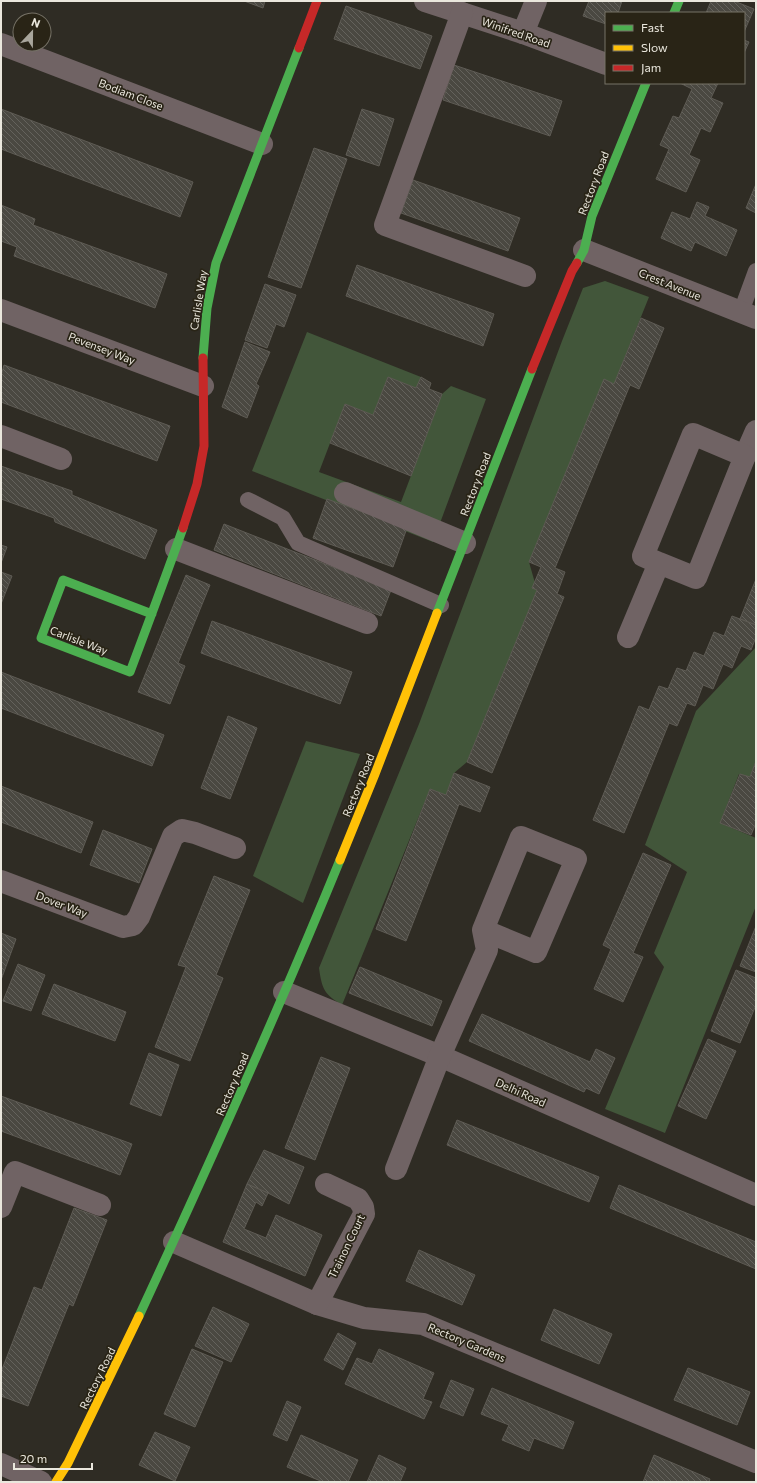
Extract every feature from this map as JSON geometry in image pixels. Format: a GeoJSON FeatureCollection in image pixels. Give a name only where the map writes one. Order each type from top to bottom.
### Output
{"type":"FeatureCollection","features":[{"type":"Feature","properties":{"kind":"street","name":"Carlisle Way"},"geometry":{"type":"LineString","coordinates":[[152,614],[63,580],[41,638],[130,672],[152,614],[176,549],[194,492],[203,455],[205,435],[203,386],[204,332],[216,263],[317,1]]}},
{"type":"Feature","properties":{"kind":"street","name":"Winifred Road"},"geometry":{"type":"LineString","coordinates":[[425,1],[523,33],[605,64]]}},
{"type":"Feature","properties":{"kind":"street"},"geometry":{"type":"LineString","coordinates":[[523,33],[536,1]]}},
{"type":"Feature","properties":{"kind":"street"},"geometry":{"type":"LineString","coordinates":[[674,12],[679,1]]}},
{"type":"Feature","properties":{"kind":"street"},"geometry":{"type":"LineString","coordinates":[[462,13],[385,225],[525,276]]}},
{"type":"Feature","properties":{"kind":"street","name":"Bodiam Close"},"geometry":{"type":"LineString","coordinates":[[1,44],[262,144]]}},
{"type":"Feature","properties":{"kind":"street","name":"Rectory Road"},"geometry":{"type":"LineString","coordinates":[[56,1482],[68,1463],[119,1360],[174,1242],[222,1136],[315,921],[376,774],[551,320],[572,271],[584,250],[592,216],[646,84]]}},
{"type":"Feature","properties":{"kind":"street","name":"Crest Avenue"},"geometry":{"type":"LineString","coordinates":[[584,250],[748,315]]}},
{"type":"Feature","properties":{"kind":"street","name":"Pevensey Way"},"geometry":{"type":"LineString","coordinates":[[1,310],[203,386]]}},
{"type":"Feature","properties":{"kind":"street"},"geometry":{"type":"LineString","coordinates":[[745,456],[693,434],[643,556],[696,578],[756,431]]}},
{"type":"Feature","properties":{"kind":"street"},"geometry":{"type":"LineString","coordinates":[[1,436],[61,459]]}},
{"type":"Feature","properties":{"kind":"street"},"geometry":{"type":"LineString","coordinates":[[345,493],[465,543]]}},
{"type":"Feature","properties":{"kind":"street"},"geometry":{"type":"LineString","coordinates":[[176,549],[367,623]]}},
{"type":"Feature","properties":{"kind":"street"},"geometry":{"type":"LineString","coordinates":[[628,637],[659,563]]}},
{"type":"Feature","properties":{"kind":"street","name":"Dover Way"},"geometry":{"type":"LineString","coordinates":[[1,881],[123,926],[133,925],[139,917],[172,836],[182,830],[195,833],[235,848]]}},
{"type":"Feature","properties":{"kind":"street"},"geometry":{"type":"LineString","coordinates":[[396,1169],[440,1056],[487,950],[483,930],[521,837],[576,859],[536,952],[483,930]]}},
{"type":"Feature","properties":{"kind":"street","name":"Delhi Road"},"geometry":{"type":"LineString","coordinates":[[284,992],[440,1056],[755,1191]]}},
{"type":"Feature","properties":{"kind":"street"},"geometry":{"type":"LineString","coordinates":[[1,1207],[8,1169],[100,1205]]}},
{"type":"Feature","properties":{"kind":"street","name":"Trainon Court"},"geometry":{"type":"LineString","coordinates":[[317,1304],[364,1214],[363,1207],[358,1199],[326,1184]]}},
{"type":"Feature","properties":{"kind":"street","name":"Rectory Gardens"},"geometry":{"type":"LineString","coordinates":[[174,1242],[317,1304],[364,1318],[423,1324],[756,1462]]}},
{"type":"Feature","properties":{"kind":"street"},"geometry":{"type":"LineString","coordinates":[[1,1464],[41,1482]]}},
{"type":"Feature","properties":{"kind":"lane"},"geometry":{"type":"LineString","coordinates":[[748,315],[756,271]]}},
{"type":"Feature","properties":{"kind":"lane"},"geometry":{"type":"LineString","coordinates":[[248,500],[283,518],[298,543],[441,605]]}},
{"type":"Feature","properties":{"kind":"green space"},"geometry":{"type":"Polygon","coordinates":[[[605,281],[649,297],[614,384],[604,380],[529,562],[537,590],[467,762],[454,773],[446,795],[430,789],[342,1005],[331,998],[325,990],[321,981],[319,968],[419,724],[583,288],[605,281]]]}},
{"type":"Feature","properties":{"kind":"green space"},"geometry":{"type":"Polygon","coordinates":[[[307,332],[421,377],[416,388],[388,377],[373,415],[345,404],[319,472],[401,502],[442,394],[451,386],[486,399],[433,542],[252,471],[307,332]]]}},
{"type":"Feature","properties":{"kind":"green space"},"geometry":{"type":"Polygon","coordinates":[[[756,647],[756,761],[750,777],[739,774],[720,823],[756,838],[756,906],[665,1133],[605,1109],[664,967],[654,953],[687,872],[645,845],[696,711],[756,647]]]}},
{"type":"Feature","properties":{"kind":"green space"},"geometry":{"type":"Polygon","coordinates":[[[306,741],[360,754],[303,903],[253,876],[306,741]]]}},
{"type":"Feature","properties":{"kind":"building"},"geometry":{"type":"Polygon","coordinates":[[[244,1],[265,1],[263,8],[244,1]]]}},
{"type":"Feature","properties":{"kind":"building"},"geometry":{"type":"Polygon","coordinates":[[[589,1],[622,1],[618,12],[605,12],[605,24],[583,16],[589,1]]]}},
{"type":"Feature","properties":{"kind":"building"},"geometry":{"type":"Polygon","coordinates":[[[711,1],[734,1],[754,9],[745,30],[745,12],[706,12],[711,1]]]}},
{"type":"Feature","properties":{"kind":"building"},"geometry":{"type":"Polygon","coordinates":[[[346,6],[432,36],[420,69],[334,39],[346,6]]]}},
{"type":"Feature","properties":{"kind":"building"},"geometry":{"type":"Polygon","coordinates":[[[745,40],[749,42],[745,51],[745,40]]]}},
{"type":"Feature","properties":{"kind":"building"},"geometry":{"type":"Polygon","coordinates":[[[454,65],[562,101],[550,136],[443,100],[454,65]]]}},
{"type":"Feature","properties":{"kind":"building"},"geometry":{"type":"Polygon","coordinates":[[[682,84],[718,84],[711,98],[723,103],[710,132],[701,128],[689,155],[700,160],[686,192],[656,179],[669,149],[660,145],[673,116],[679,118],[692,89],[682,84]]]}},
{"type":"Feature","properties":{"kind":"building"},"geometry":{"type":"Polygon","coordinates":[[[1,109],[193,182],[180,217],[1,149],[1,109]]]}},
{"type":"Feature","properties":{"kind":"building"},"geometry":{"type":"Polygon","coordinates":[[[362,109],[394,119],[379,166],[346,155],[362,109]]]}},
{"type":"Feature","properties":{"kind":"building"},"geometry":{"type":"Polygon","coordinates":[[[314,148],[347,159],[301,288],[268,277],[314,148]]]}},
{"type":"Feature","properties":{"kind":"building"},"geometry":{"type":"Polygon","coordinates":[[[413,180],[520,218],[508,251],[401,213],[413,180]]]}},
{"type":"Feature","properties":{"kind":"building"},"geometry":{"type":"Polygon","coordinates":[[[756,184],[756,213],[746,208],[756,184]]]}},
{"type":"Feature","properties":{"kind":"building"},"geometry":{"type":"Polygon","coordinates":[[[697,202],[709,207],[705,216],[737,230],[726,256],[695,242],[691,251],[661,238],[672,212],[690,219],[697,202]]]}},
{"type":"Feature","properties":{"kind":"building"},"geometry":{"type":"Polygon","coordinates":[[[1,205],[35,219],[33,225],[167,274],[155,308],[14,256],[17,247],[1,241],[1,205]]]}},
{"type":"Feature","properties":{"kind":"building"},"geometry":{"type":"Polygon","coordinates":[[[357,265],[494,314],[483,346],[346,296],[357,265]]]}},
{"type":"Feature","properties":{"kind":"building"},"geometry":{"type":"Polygon","coordinates":[[[265,284],[296,295],[284,327],[276,324],[267,348],[245,340],[265,284]]]}},
{"type":"Feature","properties":{"kind":"building"},"geometry":{"type":"Polygon","coordinates":[[[641,318],[664,328],[639,389],[630,385],[555,568],[565,572],[557,594],[564,597],[492,773],[467,762],[537,590],[532,588],[541,567],[529,562],[604,379],[614,384],[641,318]]]}},
{"type":"Feature","properties":{"kind":"building"},"geometry":{"type":"Polygon","coordinates":[[[245,342],[270,352],[256,384],[259,386],[247,418],[222,407],[245,342]]]}},
{"type":"Feature","properties":{"kind":"building"},"geometry":{"type":"Polygon","coordinates":[[[4,365],[170,426],[157,461],[1,402],[1,376],[4,365]]]}},
{"type":"Feature","properties":{"kind":"building"},"geometry":{"type":"Polygon","coordinates":[[[388,377],[416,388],[421,377],[431,383],[429,389],[442,394],[411,476],[330,443],[345,404],[373,415],[388,377]]]}},
{"type":"Feature","properties":{"kind":"building"},"geometry":{"type":"Polygon","coordinates":[[[1,466],[72,491],[72,495],[157,530],[145,559],[55,522],[54,518],[1,499],[1,466]]]}},
{"type":"Feature","properties":{"kind":"building"},"geometry":{"type":"Polygon","coordinates":[[[327,499],[407,528],[393,567],[313,538],[327,499]]]}},
{"type":"Feature","properties":{"kind":"building"},"geometry":{"type":"Polygon","coordinates":[[[224,524],[391,590],[381,616],[214,550],[224,524]]]}},
{"type":"Feature","properties":{"kind":"building"},"geometry":{"type":"Polygon","coordinates":[[[1,545],[7,547],[1,563],[1,545]]]}},
{"type":"Feature","properties":{"kind":"building"},"geometry":{"type":"Polygon","coordinates":[[[1,572],[12,576],[1,604],[1,572]]]}},
{"type":"Feature","properties":{"kind":"building"},"geometry":{"type":"Polygon","coordinates":[[[186,575],[210,585],[178,663],[185,666],[170,704],[138,692],[186,575]]]}},
{"type":"Feature","properties":{"kind":"building"},"geometry":{"type":"Polygon","coordinates":[[[756,579],[756,625],[740,619],[756,579]]]}},
{"type":"Feature","properties":{"kind":"building"},"geometry":{"type":"Polygon","coordinates":[[[732,616],[756,625],[756,637],[751,650],[741,646],[732,668],[723,664],[713,689],[703,685],[695,706],[687,703],[677,726],[669,723],[624,833],[593,820],[639,706],[649,710],[659,686],[668,689],[677,668],[686,671],[694,652],[704,656],[714,632],[724,636],[732,616]]]}},
{"type":"Feature","properties":{"kind":"building"},"geometry":{"type":"Polygon","coordinates":[[[212,621],[352,672],[340,704],[201,653],[212,621]]]}},
{"type":"Feature","properties":{"kind":"building"},"geometry":{"type":"Polygon","coordinates":[[[1,672],[164,735],[152,766],[1,708],[1,672]]]}},
{"type":"Feature","properties":{"kind":"building"},"geometry":{"type":"Polygon","coordinates":[[[228,716],[257,728],[230,799],[201,788],[228,716]]]}},
{"type":"Feature","properties":{"kind":"building"},"geometry":{"type":"Polygon","coordinates":[[[756,761],[756,823],[751,835],[720,823],[740,774],[750,777],[756,761]]]}},
{"type":"Feature","properties":{"kind":"building"},"geometry":{"type":"Polygon","coordinates":[[[454,773],[490,787],[480,812],[459,804],[406,941],[376,929],[430,789],[446,795],[454,773]]]}},
{"type":"Feature","properties":{"kind":"building"},"geometry":{"type":"Polygon","coordinates":[[[1,786],[93,822],[81,853],[1,822],[1,786]]]}},
{"type":"Feature","properties":{"kind":"building"},"geometry":{"type":"Polygon","coordinates":[[[103,830],[152,849],[139,883],[90,865],[103,830]]]}},
{"type":"Feature","properties":{"kind":"building"},"geometry":{"type":"Polygon","coordinates":[[[643,853],[671,865],[633,953],[643,957],[623,1002],[594,989],[611,949],[603,945],[643,853]]]}},
{"type":"Feature","properties":{"kind":"building"},"geometry":{"type":"Polygon","coordinates":[[[214,876],[250,890],[216,975],[223,978],[190,1061],[155,1047],[186,967],[178,965],[214,876]]]}},
{"type":"Feature","properties":{"kind":"building"},"geometry":{"type":"Polygon","coordinates":[[[756,926],[756,972],[740,966],[756,926]]]}},
{"type":"Feature","properties":{"kind":"building"},"geometry":{"type":"Polygon","coordinates":[[[1,933],[16,939],[1,980],[1,933]]]}},
{"type":"Feature","properties":{"kind":"building"},"geometry":{"type":"Polygon","coordinates":[[[18,964],[45,975],[31,1011],[3,1001],[18,964]]]}},
{"type":"Feature","properties":{"kind":"building"},"geometry":{"type":"Polygon","coordinates":[[[360,967],[442,1001],[432,1026],[349,993],[360,967]]]}},
{"type":"Feature","properties":{"kind":"building"},"geometry":{"type":"Polygon","coordinates":[[[736,970],[756,978],[756,1005],[740,1043],[711,1031],[736,970]]]}},
{"type":"Feature","properties":{"kind":"building"},"geometry":{"type":"Polygon","coordinates":[[[54,984],[126,1012],[115,1041],[42,1014],[54,984]]]}},
{"type":"Feature","properties":{"kind":"building"},"geometry":{"type":"Polygon","coordinates":[[[482,1014],[590,1062],[596,1049],[615,1058],[599,1094],[586,1088],[584,1092],[469,1041],[482,1014]]]}},
{"type":"Feature","properties":{"kind":"building"},"geometry":{"type":"Polygon","coordinates":[[[708,1039],[736,1051],[706,1119],[678,1106],[708,1039]]]}},
{"type":"Feature","properties":{"kind":"building"},"geometry":{"type":"Polygon","coordinates":[[[149,1053],[179,1065],[161,1116],[130,1104],[149,1053]]]}},
{"type":"Feature","properties":{"kind":"building"},"geometry":{"type":"Polygon","coordinates":[[[321,1057],[350,1068],[315,1160],[285,1148],[321,1057]]]}},
{"type":"Feature","properties":{"kind":"building"},"geometry":{"type":"Polygon","coordinates":[[[1,1096],[132,1144],[120,1175],[1,1131],[1,1096]]]}},
{"type":"Feature","properties":{"kind":"building"},"geometry":{"type":"Polygon","coordinates":[[[457,1120],[599,1177],[589,1202],[447,1145],[457,1120]]]}},
{"type":"Feature","properties":{"kind":"building"},"geometry":{"type":"Polygon","coordinates":[[[264,1150],[304,1167],[289,1204],[247,1184],[264,1150]]]}},
{"type":"Feature","properties":{"kind":"building"},"geometry":{"type":"Polygon","coordinates":[[[247,1184],[268,1193],[262,1206],[256,1202],[244,1229],[266,1238],[276,1215],[322,1235],[305,1276],[223,1242],[247,1184]]]}},
{"type":"Feature","properties":{"kind":"building"},"geometry":{"type":"Polygon","coordinates":[[[619,1185],[756,1242],[756,1269],[610,1208],[619,1185]]]}},
{"type":"Feature","properties":{"kind":"building"},"geometry":{"type":"Polygon","coordinates":[[[74,1208],[107,1220],[73,1306],[69,1304],[28,1406],[1,1396],[1,1372],[34,1287],[42,1290],[74,1208]]]}},
{"type":"Feature","properties":{"kind":"building"},"geometry":{"type":"Polygon","coordinates":[[[419,1250],[475,1275],[462,1305],[406,1281],[419,1250]]]}},
{"type":"Feature","properties":{"kind":"building"},"geometry":{"type":"Polygon","coordinates":[[[213,1307],[249,1324],[231,1362],[195,1346],[213,1307]]]}},
{"type":"Feature","properties":{"kind":"building"},"geometry":{"type":"Polygon","coordinates":[[[554,1309],[612,1334],[599,1364],[541,1340],[554,1309]]]}},
{"type":"Feature","properties":{"kind":"building"},"geometry":{"type":"Polygon","coordinates":[[[338,1333],[356,1343],[343,1370],[324,1360],[338,1333]]]}},
{"type":"Feature","properties":{"kind":"building"},"geometry":{"type":"Polygon","coordinates":[[[192,1349],[223,1362],[195,1427],[164,1414],[192,1349]]]}},
{"type":"Feature","properties":{"kind":"building"},"geometry":{"type":"Polygon","coordinates":[[[379,1349],[434,1373],[423,1399],[432,1402],[424,1419],[345,1384],[357,1358],[372,1364],[379,1349]]]}},
{"type":"Feature","properties":{"kind":"building"},"geometry":{"type":"Polygon","coordinates":[[[688,1368],[750,1392],[737,1425],[674,1400],[688,1368]]]}},
{"type":"Feature","properties":{"kind":"building"},"geometry":{"type":"Polygon","coordinates":[[[451,1380],[474,1389],[463,1416],[440,1407],[451,1380]]]}},
{"type":"Feature","properties":{"kind":"building"},"geometry":{"type":"Polygon","coordinates":[[[492,1388],[574,1422],[563,1449],[534,1438],[529,1451],[502,1440],[509,1425],[481,1414],[492,1388]]]}},
{"type":"Feature","properties":{"kind":"building"},"geometry":{"type":"Polygon","coordinates":[[[287,1401],[301,1407],[287,1441],[273,1435],[287,1401]]]}},
{"type":"Feature","properties":{"kind":"building"},"geometry":{"type":"Polygon","coordinates":[[[155,1432],[190,1447],[175,1481],[139,1465],[155,1432]]]}},
{"type":"Feature","properties":{"kind":"building"},"geometry":{"type":"Polygon","coordinates":[[[301,1435],[358,1460],[348,1482],[323,1482],[287,1467],[301,1435]]]}},
{"type":"Feature","properties":{"kind":"building"},"geometry":{"type":"Polygon","coordinates":[[[379,1455],[406,1468],[400,1482],[367,1482],[379,1455]]]}},
{"type":"Feature","properties":{"kind":"building"},"geometry":{"type":"Polygon","coordinates":[[[654,1455],[710,1479],[709,1482],[643,1482],[654,1455]]]}},
{"type":"Feature","properties":{"kind":"traffic: fast"},"geometry":{"type":"LineString","coordinates":[[674,12],[679,1]]}},
{"type":"Feature","properties":{"kind":"traffic: fast"},"geometry":{"type":"LineString","coordinates":[[203,358],[207,308],[216,263],[299,48]]}},
{"type":"Feature","properties":{"kind":"traffic: fast"},"geometry":{"type":"LineString","coordinates":[[577,263],[584,250],[592,216],[646,84]]}},
{"type":"Feature","properties":{"kind":"traffic: fast"},"geometry":{"type":"LineString","coordinates":[[437,613],[532,369]]}},
{"type":"Feature","properties":{"kind":"traffic: fast"},"geometry":{"type":"LineString","coordinates":[[152,614],[63,580],[41,638],[130,672],[150,618],[157,600],[164,582],[183,528]]}},
{"type":"Feature","properties":{"kind":"traffic: fast"},"geometry":{"type":"LineString","coordinates":[[139,1316],[242,1089],[340,860]]}},
{"type":"Feature","properties":{"kind":"traffic: slow"},"geometry":{"type":"LineString","coordinates":[[340,860],[437,613]]}},
{"type":"Feature","properties":{"kind":"traffic: slow"},"geometry":{"type":"LineString","coordinates":[[56,1482],[68,1463],[139,1316]]}},
{"type":"Feature","properties":{"kind":"traffic: jam"},"geometry":{"type":"LineString","coordinates":[[299,48],[317,1]]}},
{"type":"Feature","properties":{"kind":"traffic: jam"},"geometry":{"type":"LineString","coordinates":[[532,369],[572,271],[577,263]]}},
{"type":"Feature","properties":{"kind":"traffic: jam"},"geometry":{"type":"LineString","coordinates":[[183,528],[197,484],[204,446],[203,358]]}}]}
